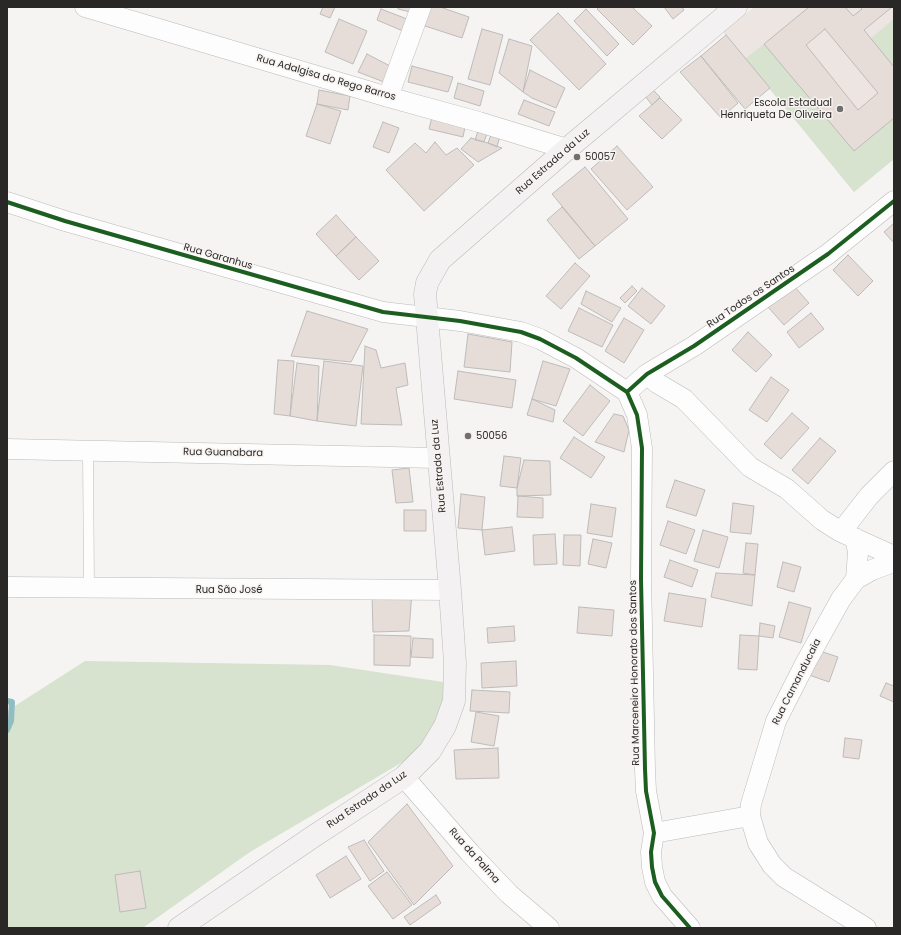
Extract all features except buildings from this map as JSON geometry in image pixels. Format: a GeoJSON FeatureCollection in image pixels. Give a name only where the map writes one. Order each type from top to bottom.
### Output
{"type":"FeatureCollection","features":[{"type":"Feature","properties":{"kind":"main road","name":"Rua Estrada da Luz"},"geometry":{"type":"LineString","coordinates":[[179,928],[404,777],[430,751],[446,726],[454,701],[455,662],[425,294],[427,283],[440,260],[567,149],[736,7]]}},
{"type":"Feature","properties":{"kind":"street","name":"Rua Adalgisa do Rego Barros"},"geometry":{"type":"LineString","coordinates":[[85,7],[567,149]]}},
{"type":"Feature","properties":{"kind":"street"},"geometry":{"type":"LineString","coordinates":[[388,97],[422,7]]}},
{"type":"Feature","properties":{"kind":"street","name":"Rua Todos os Santos"},"geometry":{"type":"LineString","coordinates":[[630,399],[647,374],[694,346],[828,254],[894,201]]}},
{"type":"Feature","properties":{"kind":"street","name":"Rua Garanhus"},"geometry":{"type":"LineString","coordinates":[[7,202],[65,221],[383,312],[501,327],[540,339],[576,358],[630,399]]}},
{"type":"Feature","properties":{"kind":"street"},"geometry":{"type":"LineString","coordinates":[[647,374],[657,383],[684,399],[750,467],[787,489],[822,520],[848,535],[894,556]]}},
{"type":"Feature","properties":{"kind":"street","name":"Rua Marceneiro Honorato dos Santos"},"geometry":{"type":"LineString","coordinates":[[630,399],[639,426],[642,448],[641,579],[645,769],[646,791],[654,833],[651,852],[655,882],[662,896],[690,928]]}},
{"type":"Feature","properties":{"kind":"street","name":"Rua Guanabara"},"geometry":{"type":"LineString","coordinates":[[7,449],[438,458]]}},
{"type":"Feature","properties":{"kind":"street"},"geometry":{"type":"LineString","coordinates":[[848,535],[864,502],[894,471]]}},
{"type":"Feature","properties":{"kind":"street"},"geometry":{"type":"LineString","coordinates":[[848,535],[858,552],[856,579]]}},
{"type":"Feature","properties":{"kind":"street"},"geometry":{"type":"LineString","coordinates":[[856,579],[872,570],[894,562]]}},
{"type":"Feature","properties":{"kind":"street","name":"Rua Camanducaia"},"geometry":{"type":"LineString","coordinates":[[856,579],[841,599],[806,662],[776,721],[752,804],[750,816],[758,843],[772,866],[784,877],[866,928]]}},
{"type":"Feature","properties":{"kind":"street","name":"Rua São José"},"geometry":{"type":"LineString","coordinates":[[7,587],[89,589],[450,590]]}},
{"type":"Feature","properties":{"kind":"street","name":"Rua da Palma"},"geometry":{"type":"LineString","coordinates":[[404,777],[470,853],[504,889],[549,928]]}},
{"type":"Feature","properties":{"kind":"street"},"geometry":{"type":"LineString","coordinates":[[654,833],[750,816]]}},
{"type":"Feature","properties":{"kind":"lane"},"geometry":{"type":"LineString","coordinates":[[88,450],[89,589]]}},
{"type":"Feature","properties":{"kind":"shaded area","name":"Escola Estadual Henriqueta De Oliveira"},"geometry":{"type":"Polygon","coordinates":[[[754,7],[894,7],[894,159],[854,192],[723,32],[754,7]]]}},
{"type":"Feature","properties":{"kind":"green space"},"geometry":{"type":"Polygon","coordinates":[[[894,19],[894,67],[870,39],[894,19]]]}},
{"type":"Feature","properties":{"kind":"green space"},"geometry":{"type":"Polygon","coordinates":[[[764,44],[854,151],[894,118],[894,159],[854,192],[745,59],[764,44]]]}},
{"type":"Feature","properties":{"kind":"green space"},"geometry":{"type":"Polygon","coordinates":[[[85,661],[330,665],[443,682],[447,716],[423,750],[250,852],[144,927],[7,928],[7,711],[85,661]]]}},
{"type":"Feature","properties":{"kind":"waterway"},"geometry":{"type":"LineString","coordinates":[[7,701],[12,702],[11,721],[7,730]]}},
{"type":"Feature","properties":{"kind":"cycle path"},"geometry":{"type":"LineString","coordinates":[[690,928],[662,896],[655,882],[652,867],[651,852],[654,833],[646,791],[645,769],[641,579],[642,448],[637,415],[627,392],[647,374],[694,346],[828,254],[894,201]]}},
{"type":"Feature","properties":{"kind":"cycle path"},"geometry":{"type":"LineString","coordinates":[[7,202],[65,221],[383,312],[460,321],[521,332],[540,339],[576,358],[627,392]]}},
{"type":"Feature","properties":{"kind":"place","name":"Escola Estadual Henriqueta De Oliveira"},"geometry":{"type":"Point","coordinates":[840,109]}},
{"type":"Feature","properties":{"kind":"place","name":"50057"},"geometry":{"type":"Point","coordinates":[577,157]}},
{"type":"Feature","properties":{"kind":"place","name":"50056"},"geometry":{"type":"Point","coordinates":[468,436]}}]}
